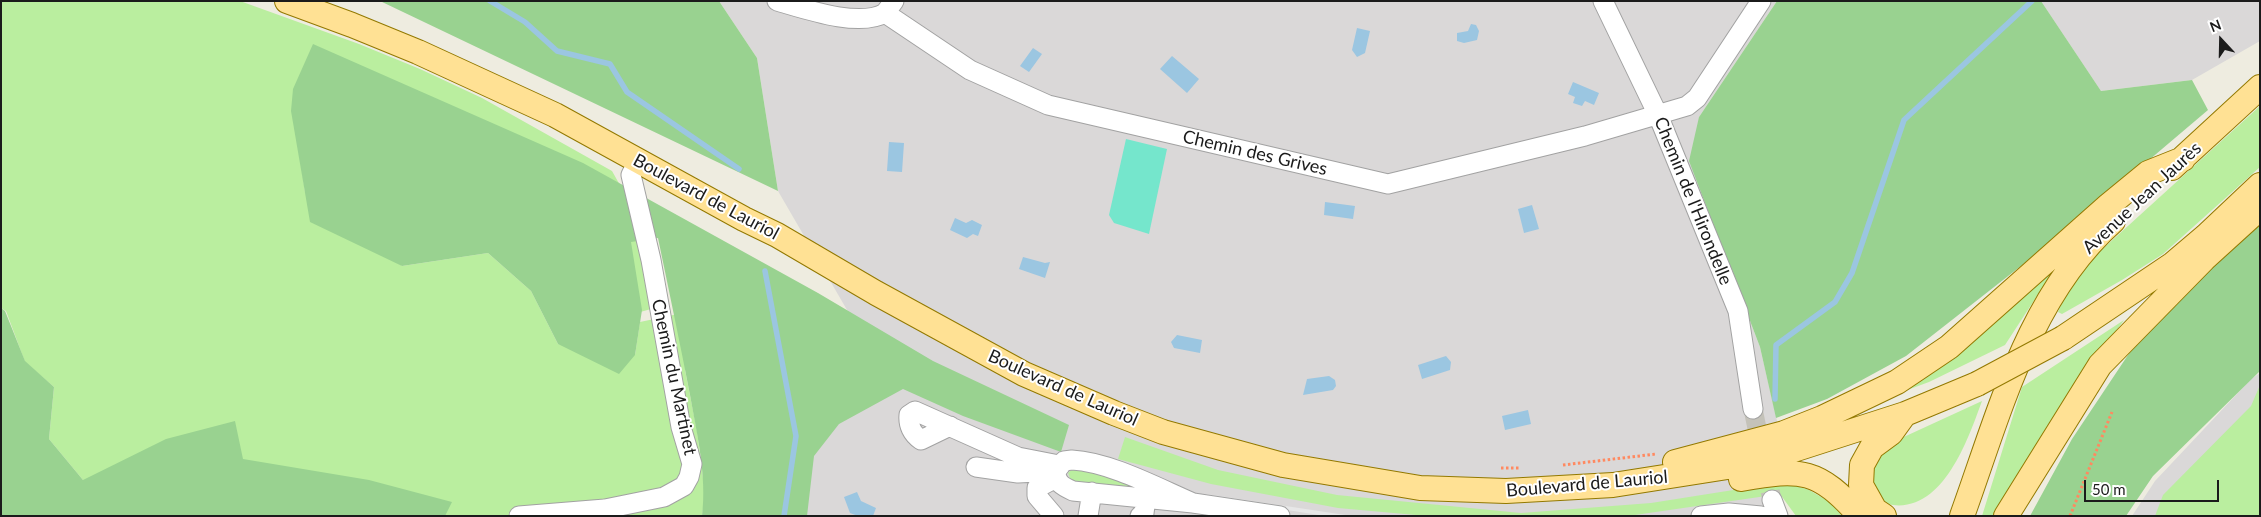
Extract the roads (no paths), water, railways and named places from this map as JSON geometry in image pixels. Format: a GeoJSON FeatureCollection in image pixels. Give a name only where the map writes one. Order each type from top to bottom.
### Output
{"type":"FeatureCollection","features":[{"type":"Feature","properties":{"kind":"main road","name":"Boulevard de Lauriol"},"geometry":{"type":"LineString","coordinates":[[287,1],[418,52],[555,115],[777,235],[1016,370],[1114,413],[1163,432],[1283,465],[1420,488],[1506,491],[1613,485],[1754,463],[1905,414],[1977,384],[2063,338],[2172,264],[2206,236],[2260,185]]}},
{"type":"Feature","properties":{"kind":"main road","name":"Avenue Jean Jaurès"},"geometry":{"type":"LineString","coordinates":[[1962,516],[2028,340],[2047,302],[2070,266],[2102,230],[2183,159],[2260,87]]}},
{"type":"Feature","properties":{"kind":"main road"},"geometry":{"type":"LineString","coordinates":[[1420,488],[1547,478],[1643,467],[1689,459],[1784,432],[1822,418],[1897,382],[1949,347],[2148,173],[2183,159]]}},
{"type":"Feature","properties":{"kind":"main road"},"geometry":{"type":"LineString","coordinates":[[2006,516],[2100,365],[2198,265],[2260,208]]}},
{"type":"Feature","properties":{"kind":"main road"},"geometry":{"type":"LineString","coordinates":[[1872,514],[1861,484],[1862,465],[1872,447],[1891,433],[1905,414]]}},
{"type":"Feature","properties":{"kind":"main road"},"geometry":{"type":"LineString","coordinates":[[1613,485],[1639,497],[1758,476],[1794,473],[1809,475],[1824,482],[1872,514]]}},
{"type":"Feature","properties":{"kind":"street"},"geometry":{"type":"LineString","coordinates":[[777,1],[806,10],[858,19],[876,19],[890,7]]}},
{"type":"Feature","properties":{"kind":"street","name":"Chemin de l'Hirondelle"},"geometry":{"type":"LineString","coordinates":[[1603,1],[1658,114],[1738,311],[1753,409]]}},
{"type":"Feature","properties":{"kind":"street","name":"Chemin des Grives"},"geometry":{"type":"LineString","coordinates":[[890,7],[970,70],[1048,105],[1388,184],[1575,138],[1686,106],[1696,98],[1761,1]]}},
{"type":"Feature","properties":{"kind":"street","name":"Chemin du Martinet"},"geometry":{"type":"LineString","coordinates":[[519,516],[605,509],[664,497],[684,486],[689,477],[692,464],[681,427],[651,260],[631,175],[638,161]]}},
{"type":"Feature","properties":{"kind":"street"},"geometry":{"type":"LineString","coordinates":[[950,426],[1018,457],[1057,472]]}},
{"type":"Feature","properties":{"kind":"street"},"geometry":{"type":"LineString","coordinates":[[1054,516],[1036,496],[1037,488],[1057,472],[1064,461],[1072,460],[1100,465],[1146,482],[1193,503],[1280,516]]}},
{"type":"Feature","properties":{"kind":"street"},"geometry":{"type":"LineString","coordinates":[[976,467],[1018,473],[1057,472]]}},
{"type":"Feature","properties":{"kind":"street"},"geometry":{"type":"LineString","coordinates":[[1057,472],[1061,486],[1073,491],[1092,492],[1143,507],[1175,509],[1193,503]]}},
{"type":"Feature","properties":{"kind":"street"},"geometry":{"type":"LineString","coordinates":[[1088,516],[1092,492]]}},
{"type":"Feature","properties":{"kind":"street"},"geometry":{"type":"LineString","coordinates":[[1701,516],[1729,513],[1761,516]]}},
{"type":"Feature","properties":{"kind":"waterway"},"geometry":{"type":"LineString","coordinates":[[490,1],[525,22],[557,51],[610,64],[627,92],[739,169]]}},
{"type":"Feature","properties":{"kind":"waterway"},"geometry":{"type":"LineString","coordinates":[[1775,399],[1776,345],[1835,302],[1852,273],[1904,120],[2032,1]]}},
{"type":"Feature","properties":{"kind":"waterway"},"geometry":{"type":"LineString","coordinates":[[765,271],[796,436],[784,516]]}},
{"type":"Feature","properties":{"kind":"tunnel"},"geometry":{"type":"LineString","coordinates":[[1753,409],[1772,500]]}}]}
